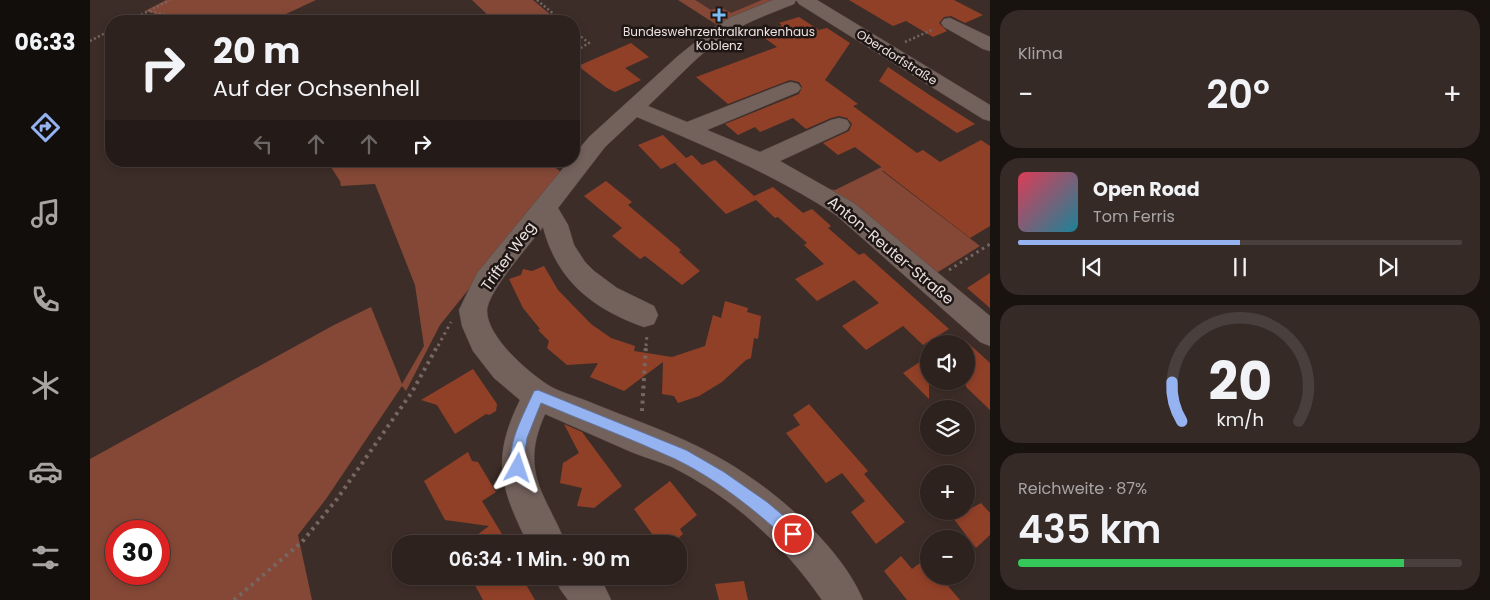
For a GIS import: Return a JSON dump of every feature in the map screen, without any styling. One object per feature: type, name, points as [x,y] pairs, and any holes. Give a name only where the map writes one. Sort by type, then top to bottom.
[{"type":"street","name":"Trifter Weg","points":[[580,163],[597,142],[685,60],[720,31],[737,21],[788,0]]},
{"type":"street","name":"Oberdorfstraße","points":[[805,0],[990,114]]},
{"type":"street","points":[[950,22],[990,45]]},
{"type":"street","points":[[686,130],[791,88]]},
{"type":"street","name":"Anton-Reuter-Straße","points":[[635,108],[761,161],[798,179],[845,210],[990,333]]},
{"type":"street","points":[[761,161],[838,126]]},
{"type":"street","name":"Trifter Weg","points":[[473,310],[486,281],[577,167]]},
{"type":"street","points":[[543,208],[553,216],[561,246],[578,271],[597,290],[617,304],[644,315]]},
{"type":"street","points":[[473,310],[476,326],[483,342],[495,358],[519,382],[538,396],[681,455],[719,477],[762,507],[793,534],[824,570],[844,600]]},
{"type":"street","points":[[538,396],[520,438],[518,468],[536,525],[542,535]]},
{"type":"street","points":[[580,585],[592,600]]},
{"type":"path","points":[[141,15],[170,0]]},
{"type":"path","points":[[537,0],[555,15]]},
{"type":"path","points":[[149,11],[166,15]]},
{"type":"path","points":[[886,50],[950,22]]},
{"type":"path","points":[[90,41],[105,33]]},
{"type":"path","points":[[580,36],[589,43],[580,48]]},
{"type":"path","points":[[930,283],[990,244]]},
{"type":"path","points":[[234,600],[302,542],[337,499],[412,392],[450,322],[473,310]]},
{"type":"path","points":[[639,438],[648,341],[644,315]]},
{"type":"shaded area","points":[[166,0],[316,0],[284,15],[160,15],[145,11]]},
{"type":"shaded area","points":[[472,0],[533,0],[551,15],[488,15]]},
{"type":"shaded area","name":"Bundeswehrzentralkrankenhaus Koblenz","points":[[678,0],[774,0],[730,18]]},
{"type":"shaded area","points":[[678,0],[695,0],[711,10],[720,7],[731,13],[762,0],[774,0],[717,25]]},
{"type":"shaded area","points":[[890,163],[893,165],[882,171],[980,246],[938,272],[931,270],[828,189],[835,190]]},
{"type":"shaded area","points":[[331,167],[554,167],[562,173],[440,325],[406,391],[402,386],[326,499],[298,535],[312,600],[90,600],[90,459],[334,325],[371,307],[402,384],[424,346],[415,285],[375,184],[341,186]]},
{"type":"building","points":[[849,0],[954,0],[983,15],[965,23],[951,16],[944,17],[939,23],[947,31],[933,37],[906,21],[893,26]]},
{"type":"building","points":[[799,17],[819,30],[827,28],[850,43],[825,80],[858,104],[853,106],[917,153],[923,150],[940,162],[981,140],[990,146],[990,226],[970,238],[855,147],[838,155],[823,143],[849,131],[852,124],[847,118],[839,116],[831,118],[806,129],[793,118],[760,132],[755,127],[738,135],[725,124],[799,94],[802,87],[799,82],[790,80],[728,104],[696,77],[777,47],[759,34],[782,25],[779,23]]},
{"type":"building","points":[[631,43],[649,57],[625,68],[641,80],[615,92],[580,68],[580,65]]},
{"type":"building","points":[[888,67],[975,124],[957,133],[879,81]]},
{"type":"building","points":[[663,135],[686,158],[692,155],[702,165],[715,160],[754,196],[773,187],[803,213],[812,209],[831,226],[828,228],[859,255],[864,253],[949,329],[939,335],[920,335],[920,342],[903,326],[866,350],[842,326],[879,303],[854,280],[817,301],[795,279],[824,264],[804,245],[807,243],[778,217],[775,218],[756,200],[726,214],[675,163],[681,160],[661,169],[638,145]]},
{"type":"building","points":[[606,181],[632,202],[628,205],[681,250],[679,252],[700,271],[682,285],[645,256],[640,259],[612,236],[622,228],[584,196]]},
{"type":"building","points":[[544,266],[558,290],[591,324],[611,338],[635,346],[634,351],[672,357],[705,346],[713,315],[721,318],[725,301],[748,308],[747,312],[761,316],[758,339],[754,338],[751,358],[746,360],[722,382],[699,396],[678,403],[674,396],[662,394],[663,362],[624,391],[590,377],[598,363],[567,365],[547,348],[549,341],[538,330],[540,329],[523,308],[509,279],[521,275],[523,269],[532,271]]},
{"type":"building","points":[[990,273],[990,308],[967,288]]},
{"type":"building","points":[[975,349],[990,363],[990,410],[969,390],[975,390]]},
{"type":"building","points":[[920,362],[920,390],[903,373]]},
{"type":"building","points":[[473,369],[497,404],[496,411],[489,415],[486,414],[455,434],[437,405],[421,400]]},
{"type":"building","points":[[920,390],[929,390],[929,399]]},
{"type":"building","points":[[809,404],[868,471],[864,474],[905,522],[876,544],[851,512],[865,501],[842,473],[826,483],[786,433],[800,425],[793,415]]},
{"type":"building","points":[[564,424],[582,432],[622,486],[594,508],[577,506],[582,488],[560,483],[563,463],[579,453]]},
{"type":"building","points":[[468,452],[472,461],[478,462],[496,492],[482,501],[503,535],[477,535],[489,526],[445,520],[424,481]]},
{"type":"building","points":[[670,481],[697,515],[680,529],[682,535],[651,535],[634,509]]},
{"type":"building","points":[[981,503],[990,513],[990,535],[976,548],[975,530],[962,530],[955,520],[975,520],[975,506]]},
{"type":"building","points":[[901,556],[912,569],[920,563],[920,585],[948,585],[960,600],[907,600],[884,571]]},
{"type":"building","points":[[744,581],[748,600],[719,600],[715,584]]},
{"type":"building","points":[[475,585],[526,585],[535,600],[483,600]]},
{"type":"place","name":"Bundeswehrzentralkrankenhaus Koblenz","points":[[719,15]]},
{"type":"route","points":[[518,468],[520,438],[538,396],[681,455],[719,477],[762,507],[793,534]]}]
